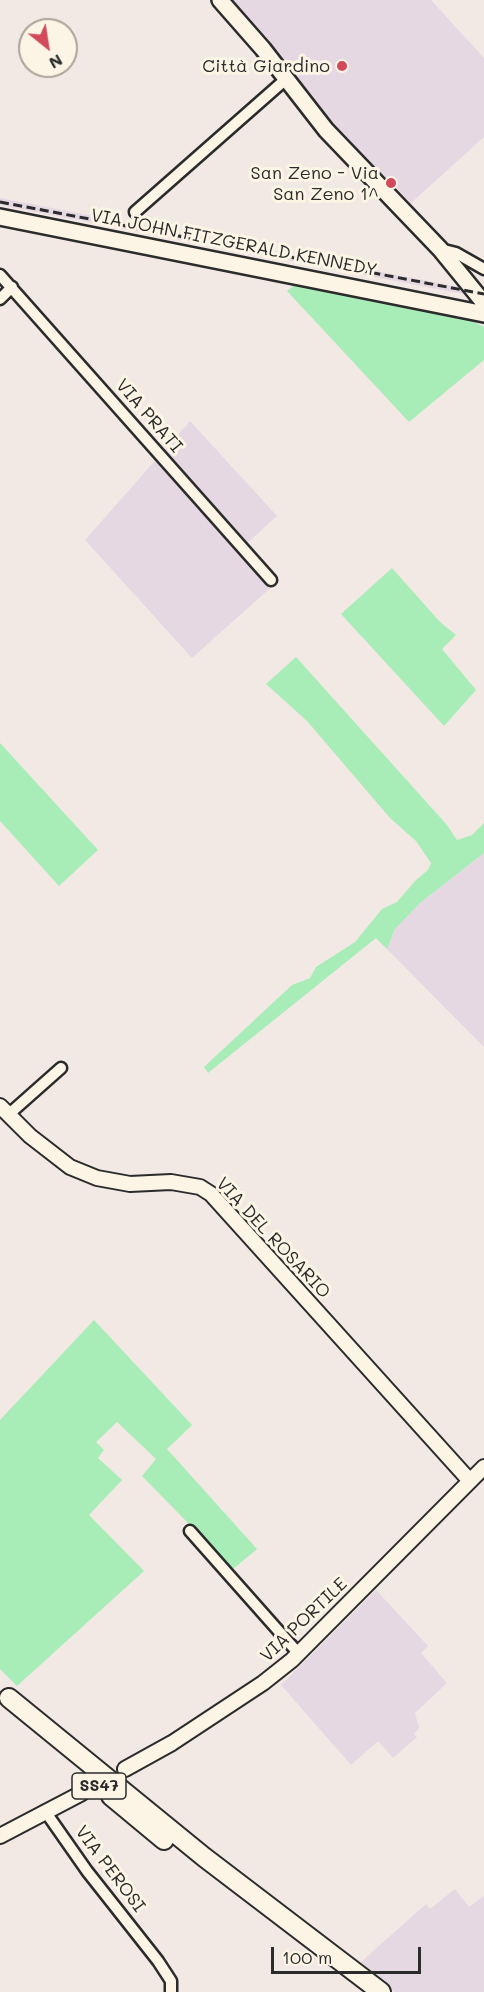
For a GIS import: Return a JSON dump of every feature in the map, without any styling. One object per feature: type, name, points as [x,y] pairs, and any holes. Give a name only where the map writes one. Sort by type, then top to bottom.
[{"type":"highway","name":"SS47","points":[[5,1693],[48,1741],[144,1824],[243,1904],[359,1992]]},
{"type":"highway","name":"SS47","points":[[5,1693],[204,1857],[381,1992]]},
{"type":"main road","points":[[220,0],[326,130],[440,249],[482,307]]},
{"type":"main road","name":"VIA JOHN FITZGERALD KENNEDY","points":[[0,217],[220,260],[460,311],[482,307]]},
{"type":"street","points":[[135,212],[286,79]]},
{"type":"street","points":[[440,249],[456,253],[484,269]]},
{"type":"street","name":"VIA PRATI","points":[[0,275],[271,580]]},
{"type":"street","points":[[0,299],[12,287]]},
{"type":"street","points":[[4,1111],[61,1068]]},
{"type":"street","name":"VIA DEL ROSARIO","points":[[4,1111],[70,1167],[97,1178],[130,1184],[171,1182],[200,1187],[211,1194],[470,1481]]},
{"type":"street","name":"VIA PORTILE","points":[[126,1769],[172,1743],[263,1683],[299,1654],[484,1467]]},
{"type":"street","points":[[190,1531],[299,1654]]},
{"type":"street","points":[[0,1836],[82,1793]]},
{"type":"street","name":"VIA PEROSI","points":[[45,1811],[87,1871],[158,1961],[171,1982],[171,1992]]},
{"type":"shaded area","points":[[232,0],[431,0],[484,58],[484,137],[411,203],[319,109],[286,62]]},
{"type":"shaded area","points":[[0,198],[469,289],[462,280],[471,272],[484,288],[484,298],[0,205]]},
{"type":"shaded area","points":[[190,421],[277,516],[245,545],[277,582],[192,658],[85,540]]},
{"type":"shaded area","points":[[484,853],[484,1047],[387,949],[395,929],[420,903]]},
{"type":"shaded area","points":[[376,1590],[428,1646],[421,1653],[447,1683],[415,1713],[419,1728],[414,1734],[417,1737],[393,1758],[378,1741],[351,1765],[281,1685]]},
{"type":"shaded area","points":[[455,1889],[469,1907],[484,1896],[484,1992],[394,1992],[361,1962],[426,1904],[430,1909]]},
{"type":"green space","points":[[297,283],[468,319],[484,327],[484,360],[409,422],[287,291]]},
{"type":"green space","points":[[392,568],[440,622],[456,635],[442,649],[476,690],[444,726],[341,614]]},
{"type":"green space","points":[[296,657],[447,825],[457,840],[472,835],[484,823],[484,853],[420,903],[395,929],[387,949],[376,938],[208,1073],[204,1067],[292,985],[310,978],[316,967],[355,942],[382,909],[397,902],[428,870],[431,863],[416,841],[390,818],[307,721],[266,684]]},
{"type":"green space","points":[[0,743],[98,850],[59,886],[0,821]]},
{"type":"green space","points":[[94,1320],[192,1425],[167,1449],[257,1549],[233,1569],[142,1476],[156,1459],[117,1422],[96,1442],[104,1450],[98,1458],[122,1480],[89,1515],[144,1571],[17,1686],[0,1669],[0,1420]]},
{"type":"tunnel","points":[[82,1793],[125,1769]]},
{"type":"railway","points":[[0,202],[484,294]]},
{"type":"place","name":"Città Giardino","points":[[342,66]]},
{"type":"place","name":"San Zeno - Via San Zeno 1^","points":[[391,183]]}]
